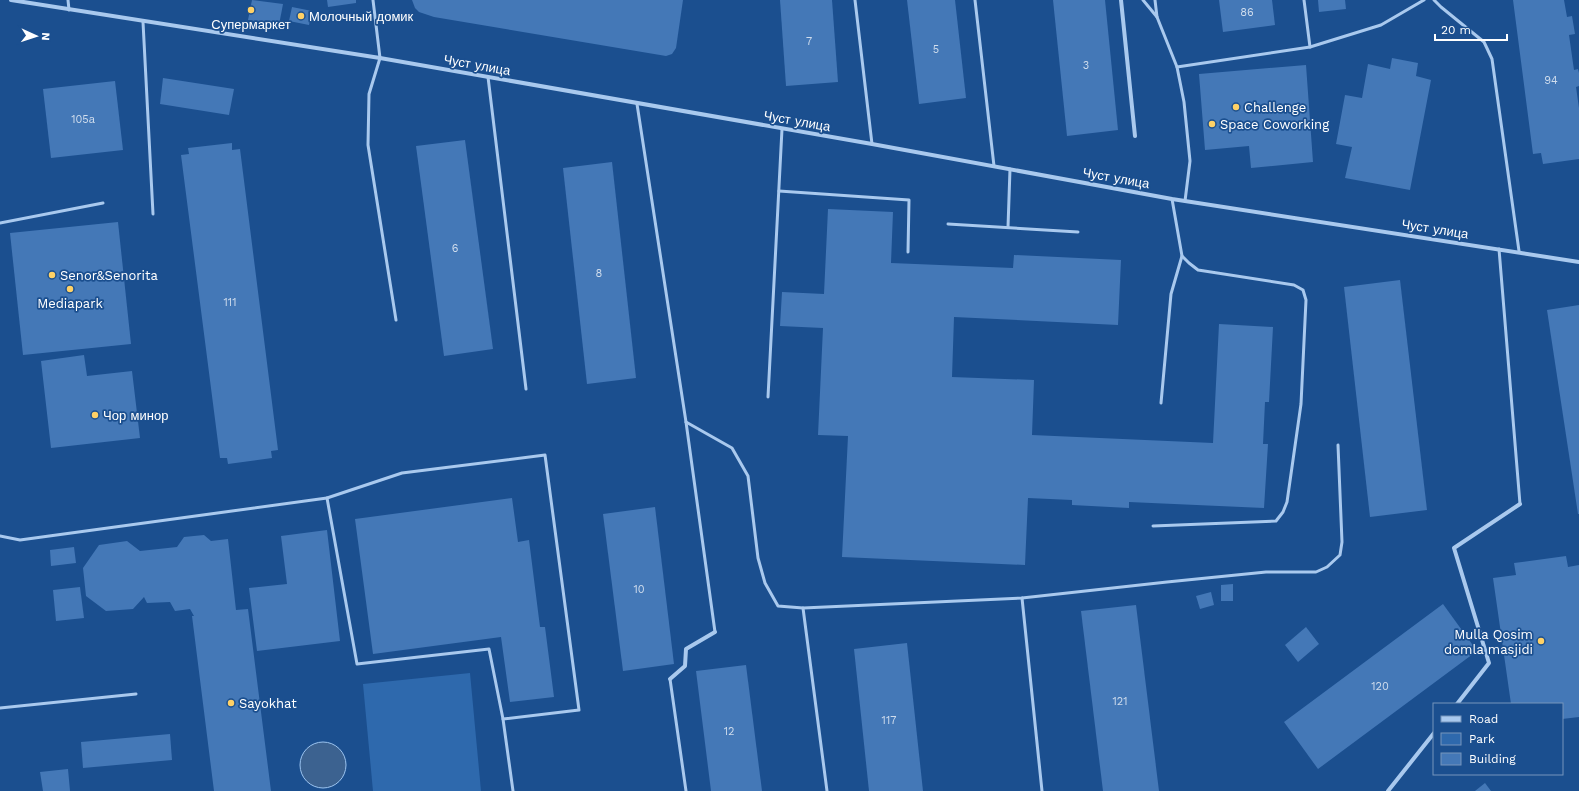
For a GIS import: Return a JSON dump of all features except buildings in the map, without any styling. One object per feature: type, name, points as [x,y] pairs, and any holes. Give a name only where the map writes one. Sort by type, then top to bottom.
[{"type":"street","name":"Чуст улица","points":[[11,0],[143,22],[380,58],[872,144],[1172,199],[1579,262]]},
{"type":"street","points":[[1121,0],[1135,136]]},
{"type":"street","points":[[1458,703],[1489,663],[1454,548],[1520,504]]},
{"type":"street","points":[[670,679],[685,666],[686,649],[715,632]]},
{"type":"street","points":[[1388,791],[1433,734]]},
{"type":"lane","points":[[68,0],[69,10]]},
{"type":"lane","points":[[373,0],[380,58],[369,94],[368,145],[396,320]]},
{"type":"lane","points":[[855,0],[872,144]]},
{"type":"lane","points":[[975,0],[994,166]]},
{"type":"lane","points":[[1143,0],[1157,17]]},
{"type":"lane","points":[[1155,0],[1157,17],[1177,67],[1184,102],[1190,161],[1185,201]]},
{"type":"lane","points":[[1304,0],[1310,47]]},
{"type":"lane","points":[[1177,67],[1310,47],[1381,25],[1424,0]]},
{"type":"lane","points":[[1434,0],[1484,42],[1492,59],[1519,252]]},
{"type":"lane","points":[[143,22],[153,214]]},
{"type":"lane","points":[[488,77],[526,389]]},
{"type":"lane","points":[[637,104],[686,422],[715,632]]},
{"type":"lane","points":[[768,397],[782,129]]},
{"type":"lane","points":[[1008,226],[1010,169]]},
{"type":"lane","points":[[779,191],[910,200],[908,252]]},
{"type":"lane","points":[[1161,403],[1171,294],[1182,256],[1172,199]]},
{"type":"lane","points":[[0,224],[103,203]]},
{"type":"lane","points":[[948,224],[1008,226],[1078,232]]},
{"type":"lane","points":[[1499,249],[1520,504]]},
{"type":"lane","points":[[1154,526],[1276,521],[1288,502],[1301,404],[1306,300],[1303,290],[1294,285],[1198,270],[1182,256]]},
{"type":"lane","points":[[686,422],[732,448],[748,476],[758,558],[765,583],[778,606],[803,608],[1022,598],[1266,572],[1316,572],[1327,567],[1340,555],[1342,542],[1338,444]]},
{"type":"lane","points":[[0,536],[20,540],[327,498],[402,473],[545,455],[579,710],[503,718]]},
{"type":"lane","points":[[327,498],[357,664],[489,649],[503,718],[513,791]]},
{"type":"lane","points":[[1022,598],[1042,791]]},
{"type":"lane","points":[[803,608],[827,791]]},
{"type":"lane","points":[[670,679],[686,791]]},
{"type":"lane","points":[[0,708],[136,694]]},
{"type":"green space","points":[[470,673],[481,791],[373,791],[363,684]]},
{"type":"shaded area","points":[[323,742],[336,746],[342,752],[346,765],[342,778],[336,784],[323,788],[310,784],[304,778],[300,765],[304,752],[310,746]]},
{"type":"place","name":"Супермаркет","points":[[251,10]]},
{"type":"place","name":"Молочный домик","points":[[301,16]]},
{"type":"place","name":"Challenge","points":[[1236,107]]},
{"type":"place","name":"Space Coworking","points":[[1212,124]]},
{"type":"place","name":"Senor&Senorita","points":[[52,275]]},
{"type":"place","name":"Mediapark","points":[[70,289]]},
{"type":"place","name":"Чор минор","points":[[95,415]]},
{"type":"place","name":"Mulla Qosim domla masjidi","points":[[1541,641]]},
{"type":"place","name":"Sayokhat","points":[[231,703]]}]
